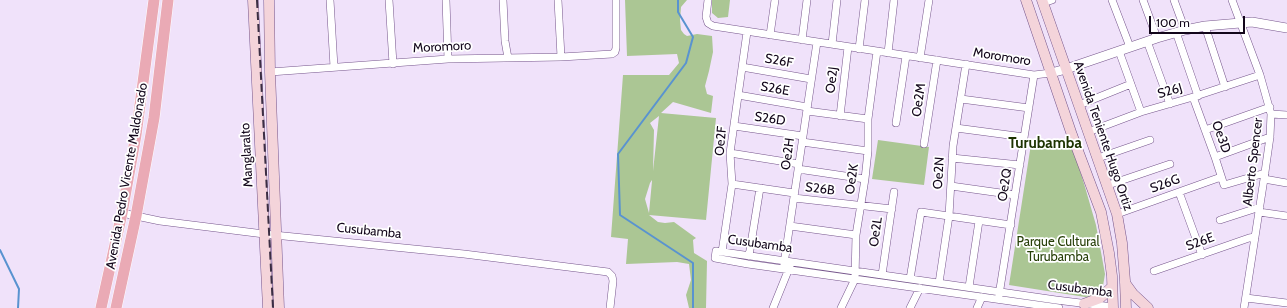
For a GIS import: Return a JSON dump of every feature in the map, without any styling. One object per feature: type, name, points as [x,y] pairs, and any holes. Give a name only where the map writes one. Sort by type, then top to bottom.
[{"type":"main road","name":"Avenida Pedro Vicente Maldonado","points":[[102,308],[122,213],[136,134],[154,0]]},
{"type":"main road","name":"Avenida Pedro Vicente Maldonado","points":[[116,308],[136,216],[154,118],[168,0]]},
{"type":"main road","name":"Manglaralto","points":[[253,0],[268,308]]},
{"type":"main road","name":"Manglaralto","points":[[269,0],[270,72],[279,308]]},
{"type":"main road","name":"Avenida Teniente Hugo Ortiz","points":[[1026,0],[1072,135],[1101,212],[1109,253],[1113,307]]},
{"type":"main road","name":"Avenida Teniente Hugo Ortiz","points":[[1045,1],[1066,69],[1117,214],[1122,243],[1126,308]]},
{"type":"main road","points":[[1125,283],[1133,294],[1148,308]]},
{"type":"main road","points":[[1084,304],[1100,298],[1112,287]]},
{"type":"street","points":[[330,0],[334,67]]},
{"type":"street","points":[[389,0],[393,64]]},
{"type":"street","points":[[446,0],[448,59]]},
{"type":"street","points":[[503,0],[505,41],[508,58]]},
{"type":"street","points":[[558,0],[561,57]]},
{"type":"street","name":"Moromoro","points":[[270,72],[448,59],[561,57],[612,54],[615,52],[616,48],[616,0]]},
{"type":"street","name":"Moromoro","points":[[708,0],[706,17],[708,23],[713,26],[1034,75],[1066,69],[1147,41],[1180,31],[1205,26],[1252,22],[1287,28]]},
{"type":"street","points":[[770,35],[775,0]]},
{"type":"street","points":[[802,40],[807,0]]},
{"type":"street","points":[[832,44],[837,0]]},
{"type":"street","points":[[859,49],[865,0]]},
{"type":"street","points":[[888,53],[894,0]]},
{"type":"street","points":[[920,58],[929,0]]},
{"type":"street","points":[[1112,0],[1130,47]]},
{"type":"street","points":[[1143,0],[1157,38]]},
{"type":"street","name":"Oe3D","points":[[1174,0],[1196,97],[1224,186],[1265,176]]},
{"type":"street","name":"Alberto Spencer","points":[[1232,0],[1271,110],[1270,137],[1265,176],[1244,308]]},
{"type":"street","points":[[1205,26],[1225,87]]},
{"type":"street","name":"Oe2F","points":[[722,252],[732,184],[730,153],[747,32]]},
{"type":"street","points":[[1147,41],[1170,104]]},
{"type":"street","name":"Oe2H","points":[[773,308],[787,265],[794,195],[817,42]]},
{"type":"street","name":"Oe2J","points":[[840,116],[848,47]]},
{"type":"street","name":"Oe2K","points":[[855,279],[856,235],[865,179],[868,151],[868,119],[877,51]]},
{"type":"street","points":[[1119,51],[1141,112]]},
{"type":"street","points":[[896,123],[906,56]]},
{"type":"street","name":"Oe2M","points":[[924,144],[937,60]]},
{"type":"street","name":"Oe2N","points":[[939,283],[949,216],[952,158],[966,64]]},
{"type":"street","name":"S26F","points":[[742,67],[811,79]]},
{"type":"street","name":"Oe2Q","points":[[999,295],[1034,75]]},
{"type":"street","name":"S26J","points":[[1088,132],[1141,112],[1196,97],[1260,76]]},
{"type":"street","points":[[1079,105],[1131,84]]},
{"type":"street","name":"S26E","points":[[738,95],[840,116],[868,119]]},
{"type":"street","points":[[961,99],[1029,108]]},
{"type":"street","points":[[1206,130],[1271,110],[1287,115]]},
{"type":"street","name":"S26D","points":[[734,126],[868,151]]},
{"type":"street","points":[[956,128],[1024,137]]},
{"type":"street","points":[[1215,157],[1270,137]]},
{"type":"street","points":[[1098,158],[1150,140]]},
{"type":"street","points":[[730,153],[865,179]]},
{"type":"street","points":[[952,158],[1020,165]]},
{"type":"street","points":[[1108,185],[1170,164]]},
{"type":"street","points":[[1265,176],[1287,183]]},
{"type":"street","name":"S26G","points":[[1117,214],[1221,177]]},
{"type":"street","name":"S26B","points":[[732,184],[860,206],[892,209]]},
{"type":"street","points":[[951,186],[1015,195]]},
{"type":"street","points":[[749,256],[760,188]]},
{"type":"street","name":"Oe2L","points":[[882,275],[894,192]]},
{"type":"street","points":[[1180,192],[1202,254]]},
{"type":"street","points":[[1220,220],[1260,209],[1287,216]]},
{"type":"street","points":[[910,279],[921,212],[1010,225]]},
{"type":"street","name":"Cusubamba","points":[[122,213],[160,221],[264,234],[464,254],[608,272],[612,276],[613,281],[610,308]]},
{"type":"street","points":[[969,287],[978,221]]},
{"type":"street","points":[[790,226],[856,235]]},
{"type":"street","name":"S26E","points":[[1154,271],[1255,237]]},
{"type":"street","name":"Cusubamba","points":[[1056,308],[999,295],[969,287],[854,271],[787,265],[715,258],[716,251],[749,256],[787,265],[855,279],[982,297],[999,295],[1126,308]]},
{"type":"street","points":[[841,308],[855,279]]},
{"type":"street","points":[[910,308],[920,288]]},
{"type":"street","points":[[977,308],[982,297]]},
{"type":"street","points":[[1246,298],[1287,303]]},
{"type":"green space","points":[[625,0],[687,0],[681,7],[681,30],[687,36],[697,34],[712,36],[713,52],[705,86],[707,94],[713,96],[711,113],[673,102],[661,113],[716,118],[706,220],[649,215],[658,222],[674,222],[696,238],[693,240],[694,253],[707,261],[706,308],[689,308],[686,295],[691,280],[689,264],[677,262],[626,264],[628,239],[611,237],[623,75],[669,75],[679,63],[677,54],[627,56]],"holes":[[[659,116],[653,171],[654,130],[650,123]],[[652,181],[649,213],[645,199]]]},
{"type":"green space","points":[[712,0],[730,0],[728,17],[718,18],[712,13]]},
{"type":"green space","points":[[878,140],[929,147],[924,185],[872,179]]},
{"type":"green space","name":"Parque Cultural Turubamba","points":[[1031,144],[1073,148],[1096,225],[1105,274],[1103,286],[1094,296],[1085,297],[1009,285]]},
{"type":"waterway","points":[[678,0],[678,12],[693,37],[686,63],[618,154],[620,215],[693,263],[693,308]]},
{"type":"waterway","points":[[0,250],[19,289],[18,308]]},
{"type":"railway","points":[[257,0],[273,308]]},
{"type":"district","name":"Turubamba","points":[[1045,144]]}]
